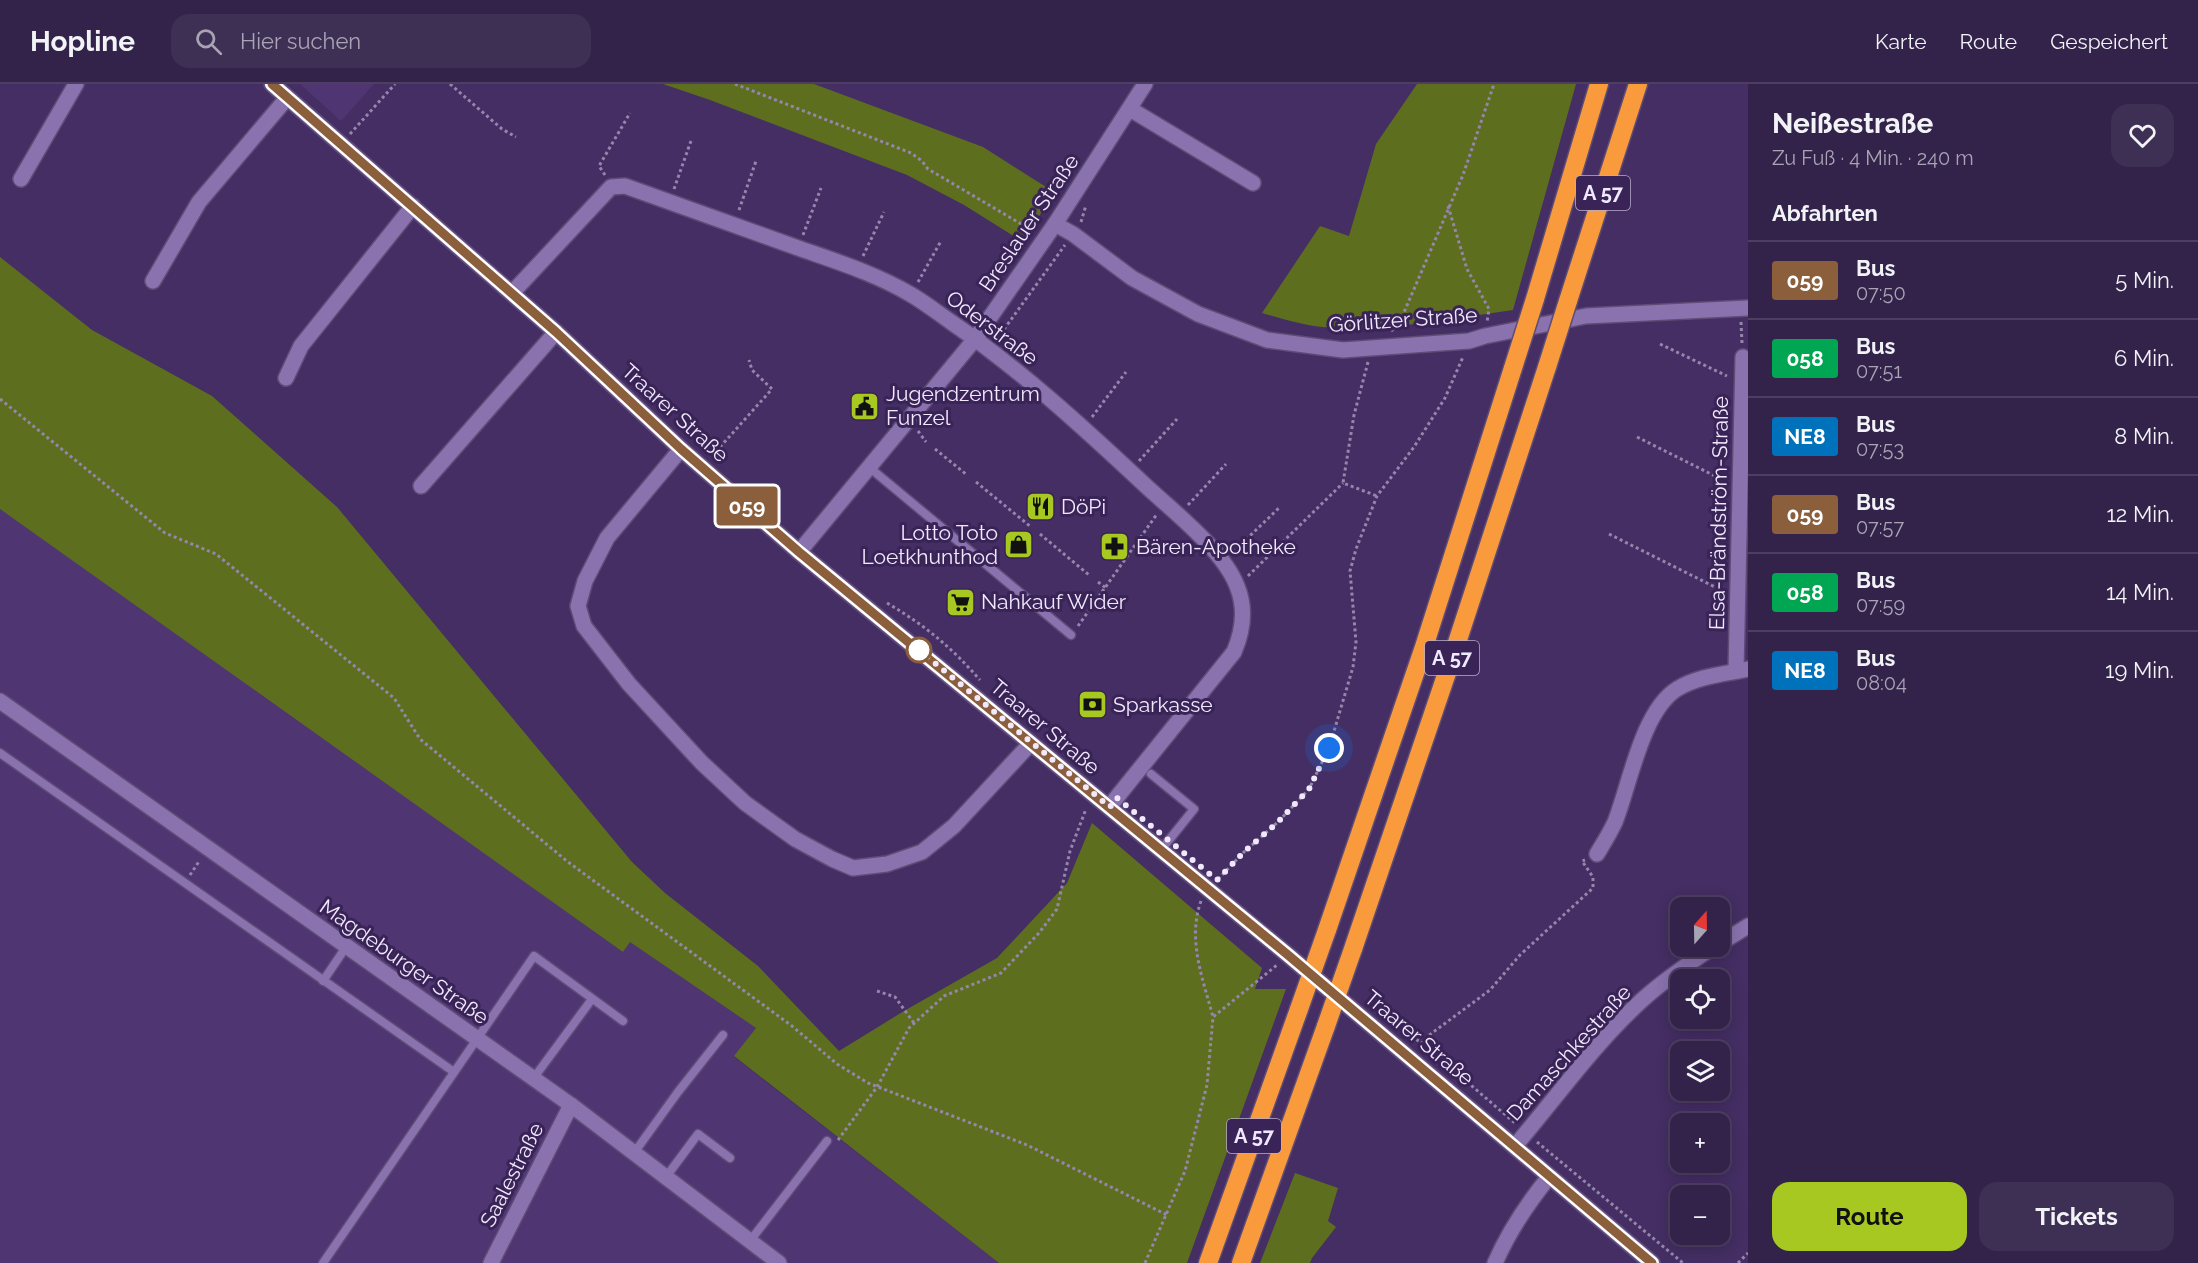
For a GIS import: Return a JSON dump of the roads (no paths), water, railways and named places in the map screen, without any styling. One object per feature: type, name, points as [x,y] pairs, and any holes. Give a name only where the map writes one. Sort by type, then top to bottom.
[{"type":"highway","name":"A 57","points":[[1208,1263],[1328,930],[1424,646],[1535,299],[1599,84]]},
{"type":"highway","name":"A 57","points":[[1241,1263],[1353,949],[1547,367],[1638,84]]},
{"type":"street","points":[[21,179],[76,84]]},
{"type":"street","name":"Traarer Straße","points":[[272,84],[345,140],[413,206],[556,332],[681,449],[799,552],[1288,955],[1652,1263]]},
{"type":"street","name":"Breslauer Straße","points":[[799,552],[975,339],[1055,224],[1145,84]]},
{"type":"street","points":[[153,281],[199,202],[288,98]]},
{"type":"street","points":[[1130,109],[1254,183]]},
{"type":"street","name":"Oderstraße","points":[[512,293],[611,187],[625,186],[734,223],[857,269],[911,294],[975,339],[1037,387],[1178,515],[1224,562],[1237,586],[1244,612],[1240,638],[1234,652],[1110,807]]},
{"type":"street","points":[[286,378],[301,345],[413,206]]},
{"type":"street","name":"Görlitzer Straße","points":[[1055,224],[1132,278],[1198,314],[1267,340],[1343,350],[1469,341],[1586,316],[1744,308]]},
{"type":"street","points":[[421,486],[556,332]]},
{"type":"street","name":"Elsa-Brändström-Straße","points":[[1742,670],[1738,598],[1743,357]]},
{"type":"street","points":[[681,449],[607,538],[585,581],[578,606],[584,626],[629,684],[702,763],[746,803],[795,839],[853,868],[887,864],[922,852],[954,826],[1031,743]]},
{"type":"street","points":[[1597,854],[1614,822],[1648,725],[1660,704],[1675,690],[1697,680],[1742,670]]},
{"type":"street","name":"Magdeburger Straße","points":[[0,701],[571,1106],[779,1263]]},
{"type":"street","points":[[1730,937],[1748,926]]},
{"type":"street","name":"Damaschkestraße","points":[[1515,1146],[1602,1042],[1641,1001],[1698,957]]},
{"type":"street","name":"Saalestraße","points":[[491,1263],[571,1106]]},
{"type":"street","points":[[1495,1263],[1513,1225],[1549,1177]]},
{"type":"lane","points":[[870,468],[1071,635]]},
{"type":"lane","points":[[0,753],[454,1072]]},
{"type":"lane","points":[[1152,774],[1194,809],[1161,850]]},
{"type":"lane","points":[[323,981],[346,947]]},
{"type":"lane","points":[[323,1263],[534,956],[623,1021]]},
{"type":"lane","points":[[533,1079],[592,999]]},
{"type":"lane","points":[[634,1153],[723,1035]]},
{"type":"lane","points":[[666,1177],[698,1134],[730,1158]]},
{"type":"lane","points":[[750,1241],[832,1142]]},
{"type":"place","name":"Jugendzentrum Funzel","points":[[865,406]]},
{"type":"place","name":"DöPi","points":[[1040,507]]},
{"type":"place","name":"Lotto Toto Loetkhunthod","points":[[1019,545]]},
{"type":"place","name":"Bären-Apotheke","points":[[1115,547]]},
{"type":"place","name":"Nahkauf Wider","points":[[960,602]]},
{"type":"place","name":"Sparkasse","points":[[1092,705]]}]
